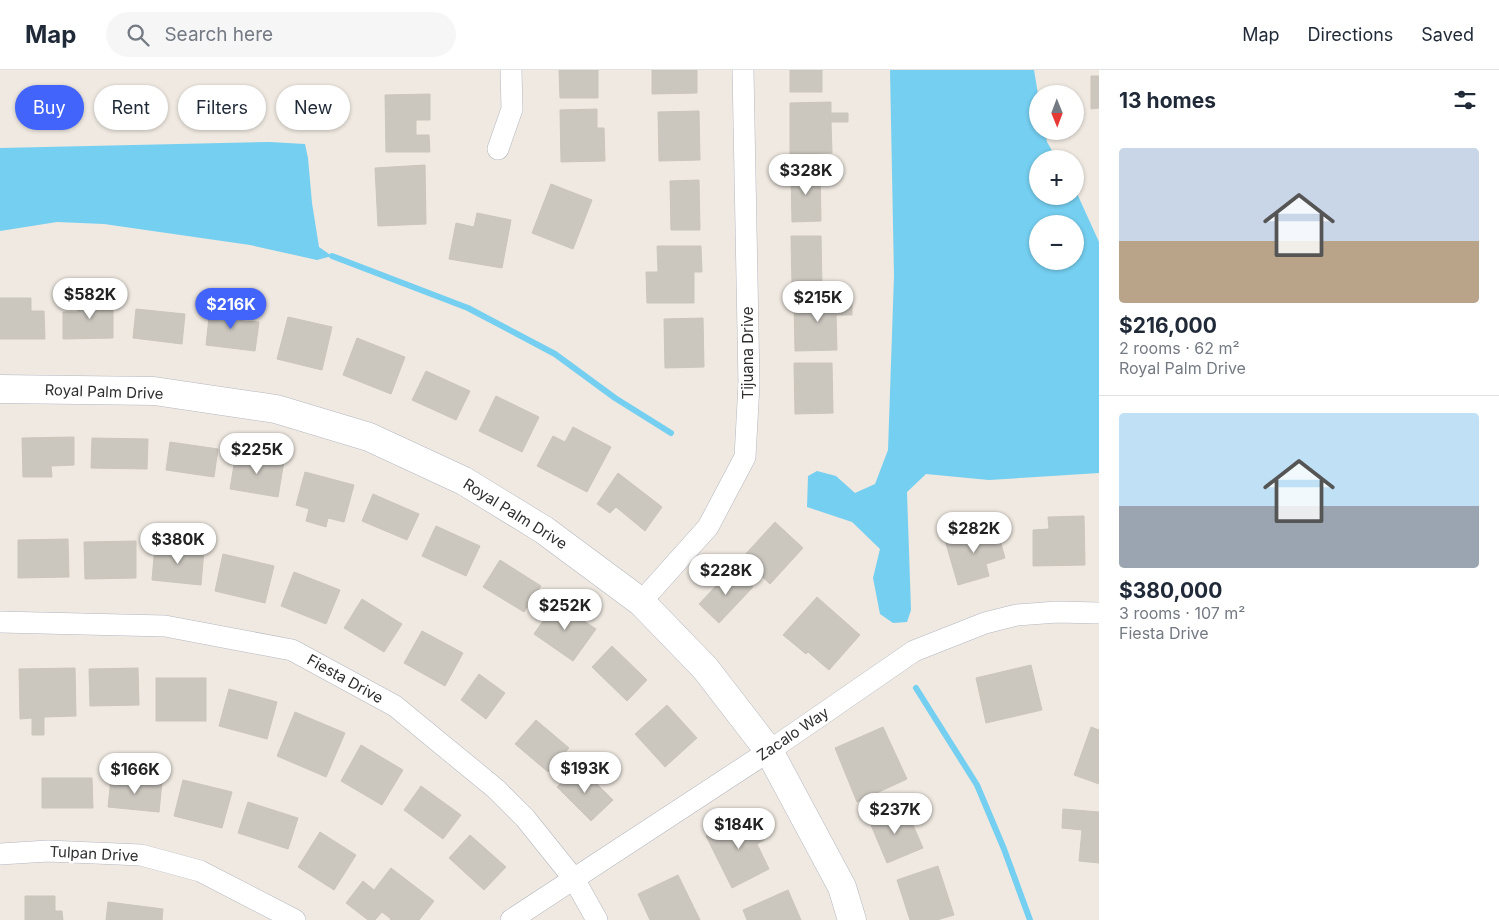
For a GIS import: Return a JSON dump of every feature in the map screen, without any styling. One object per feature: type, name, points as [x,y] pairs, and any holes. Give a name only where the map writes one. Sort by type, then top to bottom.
[{"type":"street","points":[[498,149],[512,109],[512,70]]},
{"type":"street","name":"Tijuana Drive","points":[[641,602],[708,527],[745,458],[750,384],[743,70]]},
{"type":"street","name":"Royal Palm Drive","points":[[0,389],[154,391],[276,410],[369,437],[464,481],[544,530],[641,602],[705,668],[769,751],[842,888],[852,920]]},
{"type":"street","name":"Zacalo Way","points":[[511,920],[769,751],[914,652],[985,623],[1017,615],[1057,612],[1099,613]]},
{"type":"street","name":"Fiesta Drive","points":[[0,622],[164,626],[292,650],[395,706],[496,789],[525,818],[574,879],[597,920]]},
{"type":"street","name":"Tulpan Drive","points":[[0,854],[48,850],[141,855],[200,871],[295,920]]},
{"type":"water","points":[[890,70],[1034,70],[1036,85],[1029,85],[1029,140],[1047,140],[1052,150],[1029,150],[1029,205],[1082,205],[1099,242],[1099,473],[989,480],[926,474],[907,492],[911,610],[907,622],[893,623],[880,614],[873,578],[880,549],[852,522],[807,507],[808,476],[817,471],[836,476],[855,493],[875,484],[888,450],[894,276]]},
{"type":"water","points":[[270,142],[305,144],[319,247],[332,256],[317,260],[250,245],[104,224],[57,222],[0,231],[0,148]]},
{"type":"building","points":[[559,70],[598,70],[598,98],[560,98]]},
{"type":"building","points":[[652,70],[697,70],[697,93],[652,94]]},
{"type":"building","points":[[790,70],[822,70],[822,92],[790,92]]},
{"type":"building","points":[[1091,76],[1099,76],[1099,108],[1091,109]]},
{"type":"building","points":[[430,94],[430,120],[416,120],[416,135],[429,135],[430,152],[386,152],[385,95]]},
{"type":"building","points":[[831,102],[831,113],[848,113],[848,122],[831,122],[832,153],[790,154],[790,103]]},
{"type":"building","points":[[597,109],[597,128],[604,128],[605,161],[561,162],[560,110]]},
{"type":"building","points":[[699,111],[700,160],[659,161],[658,112]]},
{"type":"building","points":[[425,165],[426,224],[378,226],[375,168]]},
{"type":"building","points":[[791,171],[820,171],[821,221],[792,222]]},
{"type":"building","points":[[699,180],[700,230],[671,230],[670,181]]},
{"type":"building","points":[[551,184],[592,200],[573,249],[532,233]]},
{"type":"building","points":[[477,213],[511,220],[502,268],[449,259],[456,223],[474,227]]},
{"type":"building","points":[[791,236],[821,236],[822,286],[792,286]]},
{"type":"building","points":[[657,246],[701,246],[702,272],[694,272],[694,303],[647,303],[646,272],[658,272]]},
{"type":"building","points":[[0,298],[31,298],[31,311],[44,311],[45,339],[0,339]]},
{"type":"building","points":[[113,298],[113,338],[63,339],[63,312],[78,312],[77,299]]},
{"type":"building","points":[[794,300],[852,300],[852,315],[836,315],[837,350],[795,351]]},
{"type":"building","points":[[210,308],[244,312],[243,321],[259,322],[255,351],[206,345]]},
{"type":"building","points":[[136,309],[185,314],[182,344],[133,338]]},
{"type":"building","points":[[288,317],[332,327],[322,370],[277,359]]},
{"type":"building","points":[[703,318],[704,367],[665,368],[664,319]]},
{"type":"building","points":[[357,338],[405,357],[391,394],[343,375]]},
{"type":"building","points":[[794,363],[832,363],[833,413],[795,414]]},
{"type":"building","points":[[426,371],[470,391],[456,420],[412,400]]},
{"type":"building","points":[[496,396],[539,417],[522,452],[479,431]]},
{"type":"building","points":[[573,427],[611,447],[587,492],[537,466],[553,436],[565,442]]},
{"type":"building","points":[[74,437],[74,465],[51,466],[52,477],[23,477],[22,438]]},
{"type":"building","points":[[92,438],[148,439],[147,469],[91,468]]},
{"type":"building","points":[[170,442],[218,449],[214,477],[166,470]]},
{"type":"building","points":[[236,453],[284,461],[278,497],[230,489]]},
{"type":"building","points":[[305,472],[354,485],[344,522],[328,518],[326,527],[306,521],[309,509],[296,505]]},
{"type":"building","points":[[618,473],[662,507],[645,531],[616,507],[610,513],[597,504]]},
{"type":"building","points":[[373,494],[419,514],[407,540],[362,521]]},
{"type":"building","points":[[1084,516],[1085,565],[1033,566],[1033,530],[1049,529],[1048,517]]},
{"type":"building","points":[[775,522],[803,548],[770,584],[742,558]]},
{"type":"building","points":[[436,526],[480,546],[466,576],[422,556]]},
{"type":"building","points":[[996,526],[1005,558],[986,564],[989,576],[958,585],[945,540]]},
{"type":"building","points":[[68,539],[69,577],[18,578],[18,540]]},
{"type":"building","points":[[136,541],[136,578],[85,579],[84,542]]},
{"type":"building","points":[[155,545],[204,550],[201,585],[152,580]]},
{"type":"building","points":[[223,554],[274,566],[265,603],[215,591]]},
{"type":"building","points":[[500,560],[541,586],[524,612],[483,587]]},
{"type":"building","points":[[733,568],[753,587],[719,623],[699,604]]},
{"type":"building","points":[[294,572],[340,590],[326,624],[281,606]]},
{"type":"building","points":[[817,597],[860,635],[829,670],[808,652],[806,654],[783,635]]},
{"type":"building","points":[[362,599],[402,624],[384,652],[344,628]]},
{"type":"building","points":[[556,602],[596,629],[573,661],[534,634]]},
{"type":"building","points":[[422,631],[463,653],[445,686],[404,663]]},
{"type":"building","points":[[612,646],[647,680],[627,701],[592,667]]},
{"type":"building","points":[[1031,665],[1042,710],[986,723],[976,678]]},
{"type":"building","points":[[75,668],[76,716],[44,717],[44,735],[32,735],[32,718],[20,719],[19,669]]},
{"type":"building","points":[[138,668],[139,705],[90,706],[89,669]]},
{"type":"building","points":[[479,674],[505,693],[486,719],[461,700]]},
{"type":"building","points":[[156,678],[206,678],[206,721],[156,721]]},
{"type":"building","points":[[229,689],[277,702],[267,739],[219,726]]},
{"type":"building","points":[[667,705],[697,738],[665,767],[635,734]]},
{"type":"building","points":[[295,712],[345,733],[326,777],[277,756]]},
{"type":"building","points":[[536,720],[569,748],[548,772],[515,744]]},
{"type":"building","points":[[883,727],[907,779],[857,802],[835,748]]},
{"type":"building","points":[[1091,727],[1099,730],[1099,784],[1074,775]]},
{"type":"building","points":[[361,745],[403,770],[382,805],[341,781]]},
{"type":"building","points":[[579,766],[613,800],[591,821],[557,787]]},
{"type":"building","points":[[42,778],[92,778],[93,808],[42,808]]},
{"type":"building","points":[[111,778],[162,782],[159,812],[108,807]]},
{"type":"building","points":[[183,780],[232,792],[222,828],[174,816]]},
{"type":"building","points":[[421,786],[461,815],[443,839],[404,810]]},
{"type":"building","points":[[248,802],[298,818],[288,849],[238,833]]},
{"type":"building","points":[[895,807],[900,820],[909,816],[923,848],[887,863],[868,818]]},
{"type":"building","points":[[1063,809],[1099,812],[1099,863],[1079,861],[1082,830],[1062,828]]},
{"type":"building","points":[[750,814],[764,840],[757,844],[769,869],[732,888],[706,836]]},
{"type":"building","points":[[320,832],[356,855],[334,890],[298,867]]},
{"type":"building","points":[[470,835],[506,867],[484,890],[449,858]]},
{"type":"building","points":[[938,866],[954,915],[937,920],[910,920],[897,880]]},
{"type":"building","points":[[391,868],[434,901],[419,920],[390,920],[382,912],[375,920],[368,920],[346,903],[363,881],[374,890]]},
{"type":"building","points":[[678,875],[700,920],[650,920],[638,894]]},
{"type":"building","points":[[788,890],[801,920],[747,920],[743,910]]},
{"type":"building","points":[[25,896],[55,896],[55,911],[62,911],[63,920],[25,920]]},
{"type":"building","points":[[108,902],[163,909],[162,920],[106,920]]},
{"type":"waterway","points":[[332,256],[468,308],[555,354],[615,398],[671,433]]},
{"type":"waterway","points":[[916,688],[977,785],[1004,849],[1030,920]]}]
